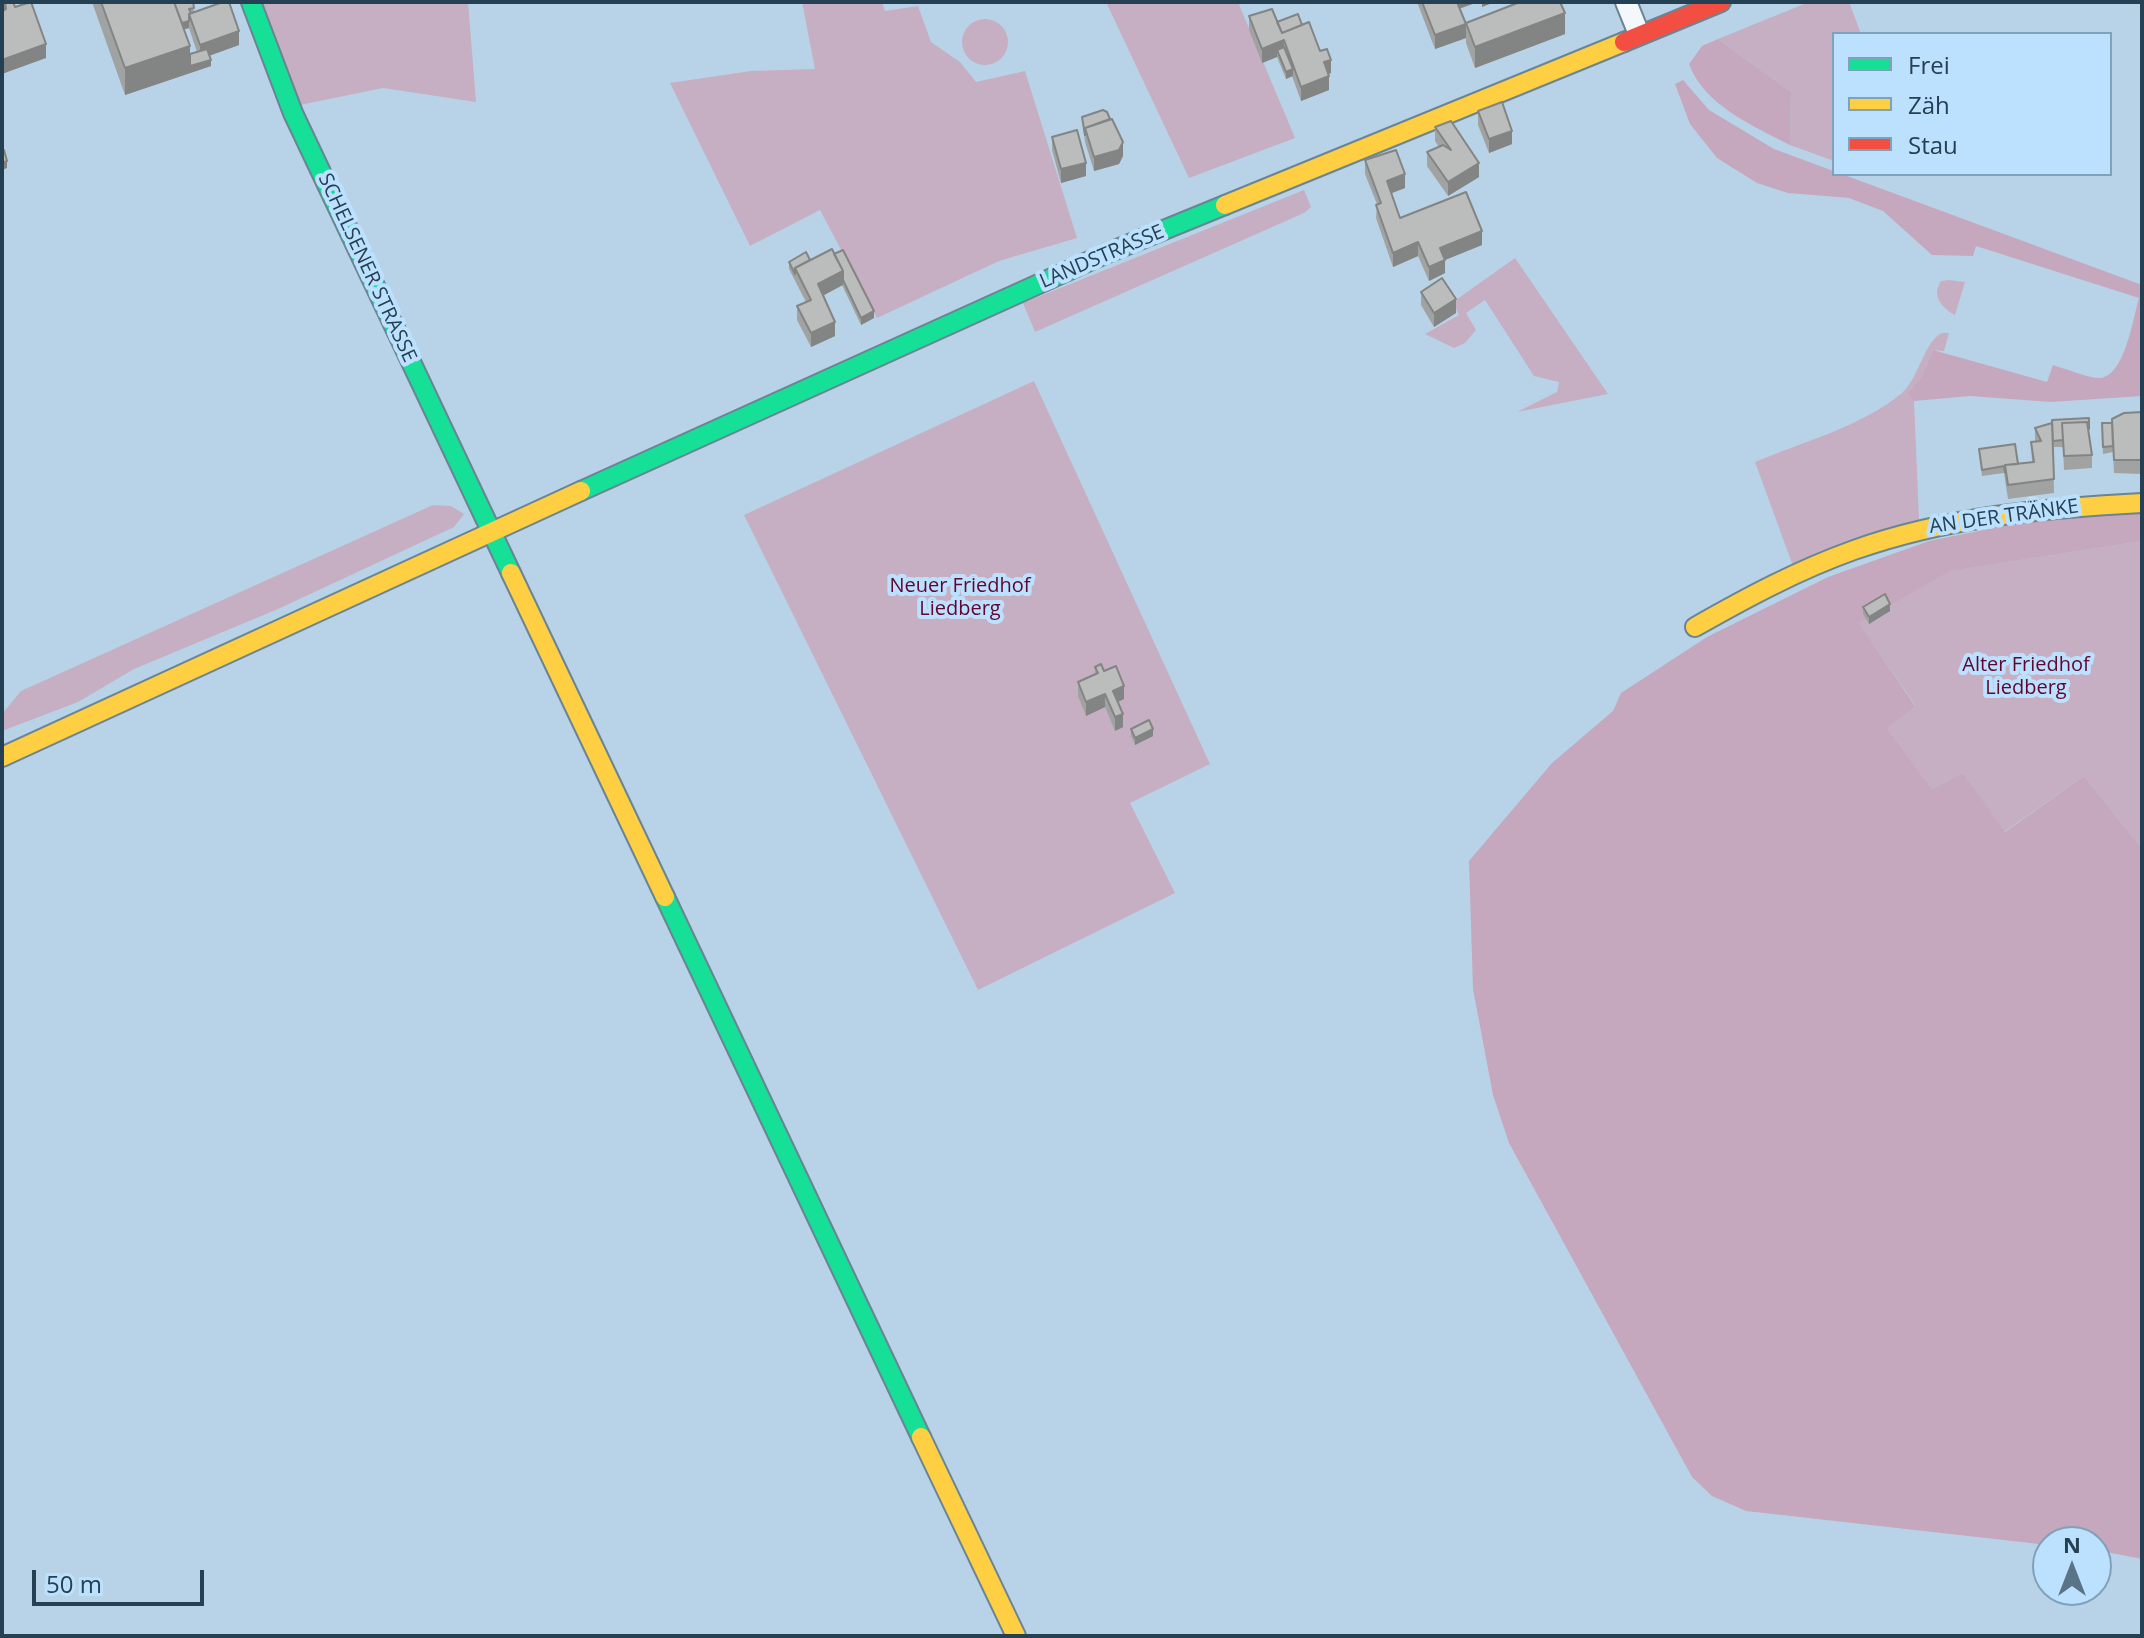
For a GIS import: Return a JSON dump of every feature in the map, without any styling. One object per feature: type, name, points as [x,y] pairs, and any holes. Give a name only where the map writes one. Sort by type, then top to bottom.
[{"type":"street","name":"SCHELSENER STRASSE","points":[[251,2],[293,113],[780,1133],[1016,1636]]},
{"type":"street","points":[[1626,2],[1639,34]]},
{"type":"street","name":"LANDSTRASSE","points":[[2,757],[491,531],[1105,254],[1721,2]]},
{"type":"street","name":"AN DER TRÄNKE","points":[[1695,627],[1792,575],[1856,549],[1920,530],[2006,513],[2142,503]]},
{"type":"green space","points":[[262,2],[468,2],[476,102],[383,88],[300,105]]},
{"type":"green space","points":[[802,2],[882,2],[885,11],[918,6],[931,42],[960,62],[976,82],[1025,71],[1077,238],[999,261],[877,318],[820,210],[750,246],[670,83],[751,71],[815,69]]},
{"type":"green space","points":[[1106,2],[1238,2],[1295,138],[1189,178]]},
{"type":"green space","points":[[1809,2],[1849,2],[1860,32],[1832,32],[1832,160],[1790,145],[1791,92],[1718,39]]},
{"type":"green space","points":[[985,19],[1001,26],[1008,42],[1001,58],[985,65],[969,58],[962,42],[969,26]]},
{"type":"green space","points":[[1304,190],[1311,207],[1304,213],[1035,332],[1023,303]]},
{"type":"green space","points":[[1515,258],[1608,394],[1517,412],[1557,392],[1559,382],[1534,376],[1485,300],[1466,313],[1476,330],[1465,343],[1454,348],[1425,334],[1459,315],[1453,302]]},
{"type":"green space","points":[[1941,281],[1965,282],[1955,315],[1942,305],[1937,292]]},
{"type":"green space","points":[[1942,333],[1949,333],[1944,351],[1933,350],[1921,377],[1907,394],[1914,401],[1919,520],[1793,566],[1755,462],[1851,424],[1887,404],[1908,386],[1931,344]]},
{"type":"green space","name":"Neuer Friedhof Liedberg","points":[[1034,381],[1210,764],[1130,803],[1175,893],[978,990],[744,515]]},
{"type":"green space","points":[[433,505],[451,506],[464,514],[454,527],[278,609],[134,669],[78,702],[2,731],[2,714],[21,691]]},
{"type":"green space","name":"Alter Friedhof Liedberg","points":[[2142,541],[2142,849],[2084,776],[2004,832],[1963,773],[1932,789],[1887,728],[1915,705],[1858,622],[1949,571]]},
{"type":"shaded area","points":[[1718,39],[1791,92],[1790,145],[1731,113],[1696,78],[1689,64],[1702,46]]},
{"type":"shaded area","points":[[1683,80],[1709,110],[1774,149],[1832,170],[1832,176],[1847,176],[2142,285],[2142,396],[2051,402],[1970,396],[1914,401],[1907,394],[1921,377],[1933,350],[2047,382],[2053,365],[2091,377],[2106,376],[2121,359],[2139,298],[1976,246],[1973,256],[1932,255],[1883,211],[1849,198],[1788,193],[1757,183],[1717,158],[1690,124],[1675,84]]},
{"type":"shaded area","points":[[2142,511],[2142,541],[1950,571],[1859,623],[1915,706],[1887,728],[1932,789],[1963,773],[2005,832],[2084,776],[2142,849],[2142,1559],[2112,1553],[2112,1526],[2032,1526],[2032,1543],[1746,1511],[1712,1496],[1692,1477],[1509,1143],[1493,1095],[1473,989],[1469,861],[1552,763],[1613,711],[1621,693],[1707,637],[1828,577],[1929,541],[2028,521]]},
{"type":"building","points":[[5,2],[13,2],[15,7],[31,2],[46,44],[2,60],[2,11],[6,9]]},
{"type":"building","points":[[101,2],[174,2],[190,46],[125,68]]},
{"type":"building","points":[[174,2],[193,2],[194,8],[189,9],[189,21],[182,23]]},
{"type":"building","points":[[229,2],[239,31],[200,45],[189,14]]},
{"type":"building","points":[[1422,2],[1457,2],[1466,24],[1435,35]]},
{"type":"building","points":[[1520,2],[1560,2],[1565,13],[1475,47],[1466,23]]},
{"type":"building","points":[[1272,9],[1282,33],[1309,22],[1320,51],[1327,49],[1331,60],[1324,62],[1329,76],[1301,87],[1284,40],[1262,49],[1249,16]]},
{"type":"building","points":[[1298,14],[1302,25],[1282,33],[1277,22]]},
{"type":"building","points":[[1284,47],[1293,69],[1286,72],[1277,50]]},
{"type":"building","points":[[207,49],[211,60],[190,66],[190,54]]},
{"type":"building","points":[[1502,102],[1512,131],[1489,139],[1478,111]]},
{"type":"building","points":[[1103,110],[1110,119],[1085,128],[1085,135],[1082,117]]},
{"type":"building","points":[[1112,119],[1123,142],[1119,150],[1094,157],[1085,128]]},
{"type":"building","points":[[1451,121],[1479,163],[1448,182],[1427,152],[1443,145],[1451,150],[1435,127]]},
{"type":"building","points":[[1077,130],[1086,163],[1061,169],[1052,137]]},
{"type":"building","points":[[1396,150],[1405,174],[1387,181],[1400,218],[1466,192],[1482,231],[1440,248],[1445,260],[1429,267],[1418,242],[1393,253],[1376,205],[1381,203],[1365,160]]},
{"type":"building","points":[[2,151],[7,161],[2,163]]},
{"type":"building","points":[[832,249],[843,271],[818,284],[835,322],[811,333],[797,306],[811,300],[795,268]]},
{"type":"building","points":[[843,250],[874,311],[861,318],[834,254]]},
{"type":"building","points":[[806,252],[810,260],[795,268],[795,274],[789,262]]},
{"type":"building","points":[[1442,278],[1456,299],[1434,313],[1421,292]]},
{"type":"building","points":[[2142,412],[2142,460],[2114,460],[2112,419],[2124,413]]},
{"type":"building","points":[[2089,418],[2089,429],[2087,422],[2062,423],[2063,440],[2053,441],[2052,420]]},
{"type":"building","points":[[2087,422],[2092,455],[2064,456],[2062,423]]},
{"type":"building","points":[[2052,423],[2054,479],[2008,485],[2005,465],[2034,462],[2031,442],[2041,441],[2035,428]]},
{"type":"building","points":[[2102,423],[2112,423],[2113,446],[2103,447]]},
{"type":"building","points":[[2015,444],[2018,464],[2005,465],[2005,472],[2004,466],[1982,470],[1979,449]]},
{"type":"building","points":[[1885,594],[1890,604],[1869,617],[1863,607]]},
{"type":"building","points":[[1101,664],[1104,671],[1116,666],[1124,686],[1113,691],[1123,714],[1115,717],[1105,694],[1086,702],[1078,682],[1098,673],[1095,667]]},
{"type":"building","points":[[1149,720],[1153,729],[1135,738],[1131,729]]},
{"type":"traffic: fast","points":[[251,2],[293,113],[511,573]]},
{"type":"traffic: fast","points":[[581,491],[1105,254],[1225,205]]},
{"type":"traffic: fast","points":[[665,897],[921,1437]]},
{"type":"traffic: slow","points":[[1225,205],[1624,42]]},
{"type":"traffic: slow","points":[[2,757],[581,491]]},
{"type":"traffic: slow","points":[[1695,627],[1753,595],[1833,558],[1924,529],[1996,516],[2142,503]]},
{"type":"traffic: slow","points":[[511,573],[665,897]]},
{"type":"traffic: slow","points":[[921,1437],[1016,1636]]},
{"type":"traffic: jam","points":[[1624,42],[1721,2]]}]
